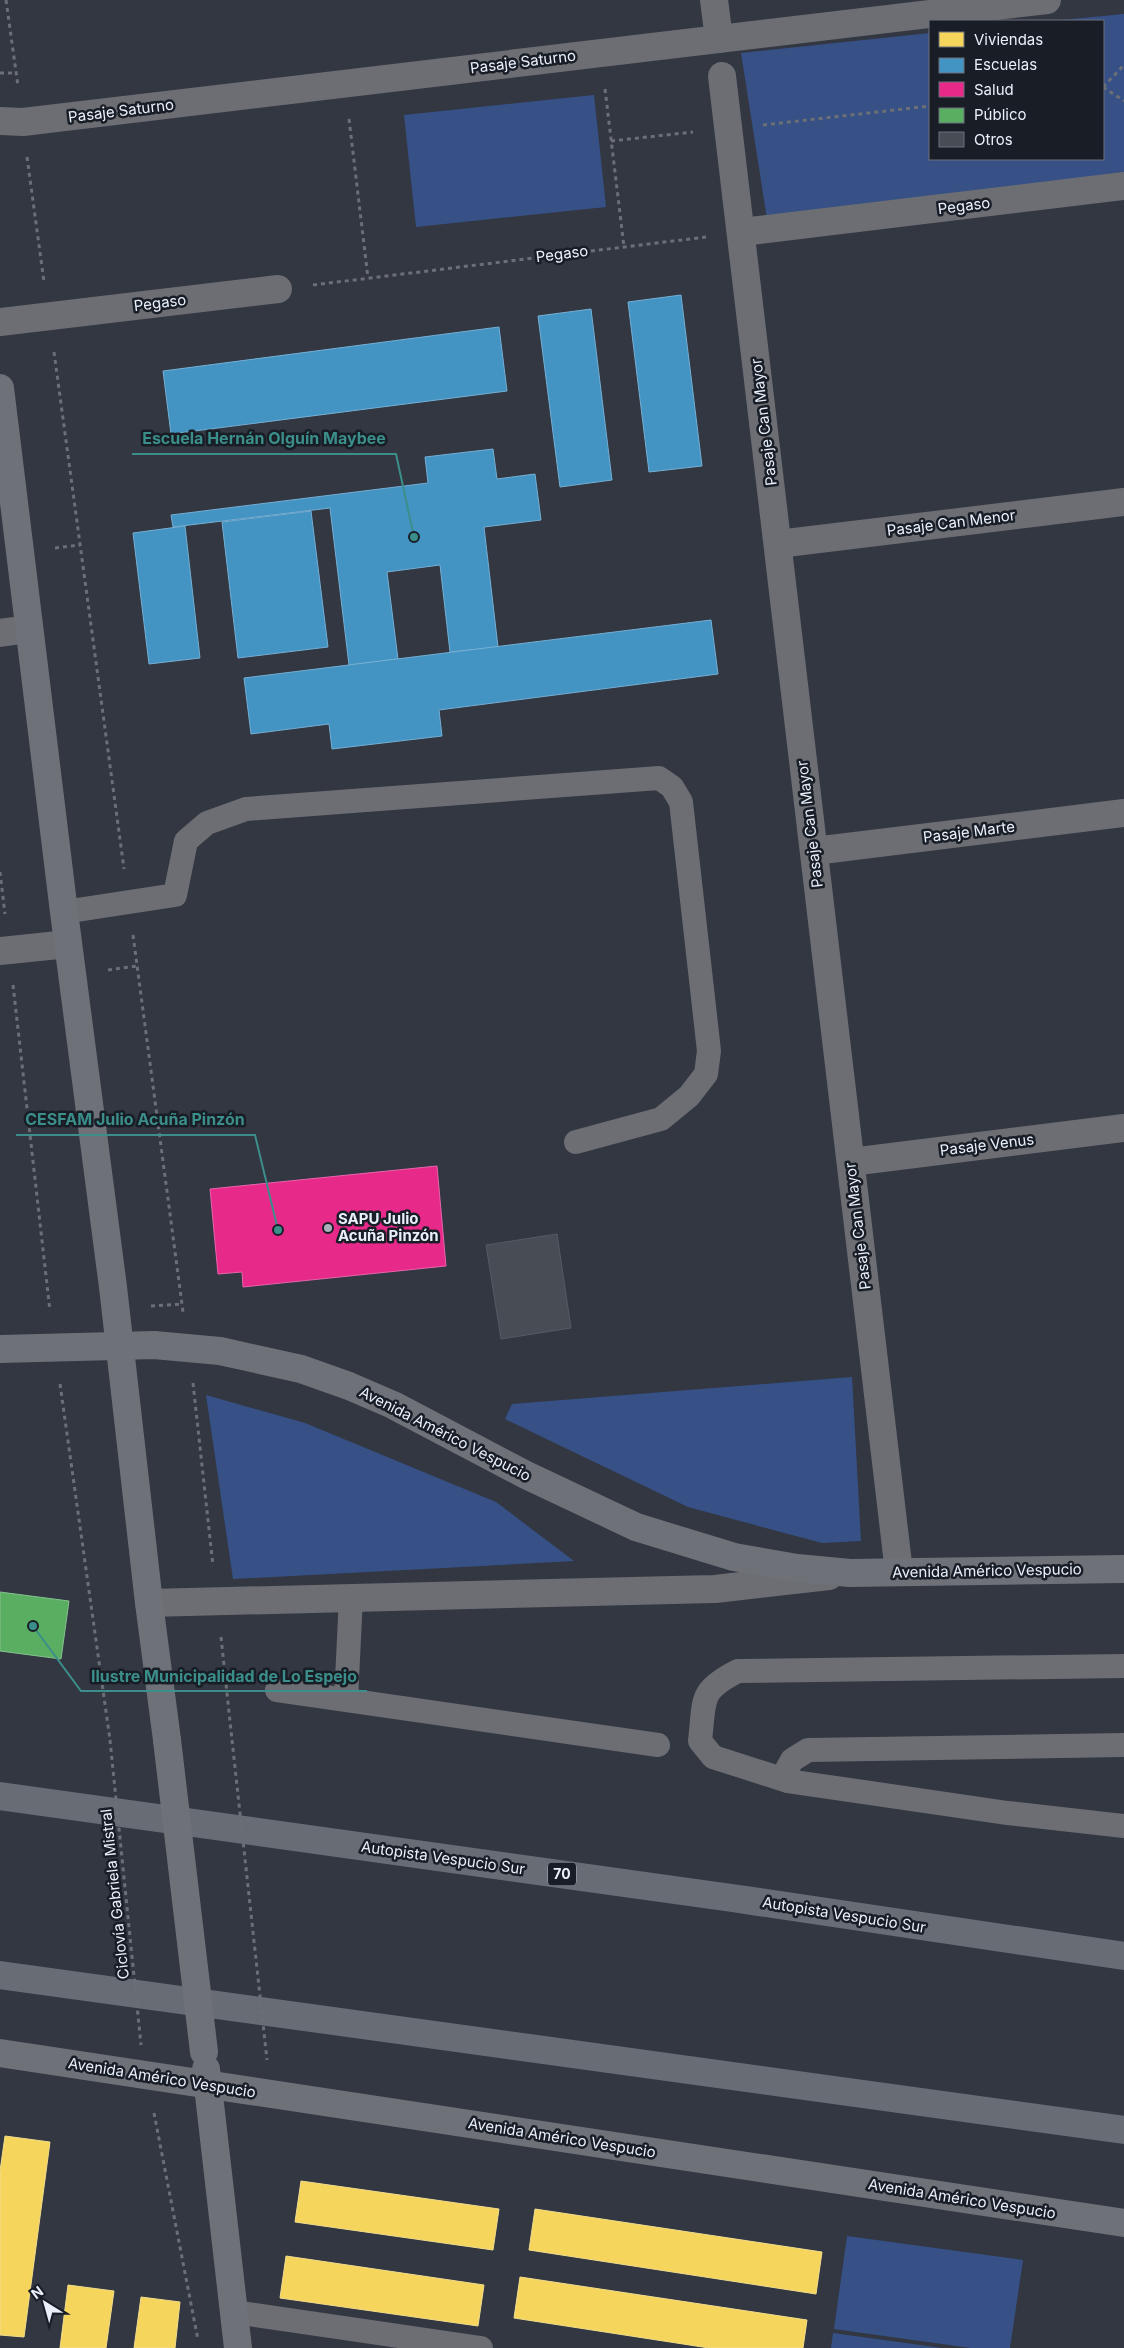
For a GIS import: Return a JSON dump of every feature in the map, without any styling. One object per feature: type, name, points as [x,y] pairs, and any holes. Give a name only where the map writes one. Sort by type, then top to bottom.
[{"type":"highway","name":"Autopista Vespucio Sur","points":[[0,1796],[742,1900],[1124,1956]]},
{"type":"highway","points":[[0,1975],[1124,2130]]},
{"type":"main road","points":[[0,388],[167,1740],[238,2348]]},
{"type":"main road","name":"Avenida Américo Vespucio","points":[[0,1349],[154,1344],[220,1351],[301,1369],[349,1386],[393,1405],[526,1475],[636,1528],[734,1557],[797,1568],[850,1573],[1124,1569]]},
{"type":"main road","name":"Avenida Américo Vespucio","points":[[0,2053],[1124,2223]]},
{"type":"street","points":[[714,0],[719,39]]},
{"type":"street","name":"Pasaje Saturno","points":[[0,121],[22,122],[1046,0]]},
{"type":"street","name":"Pasaje Can Mayor","points":[[722,76],[742,232],[898,1572]]},
{"type":"street","name":"Pegaso","points":[[742,232],[1124,186]]},
{"type":"street","name":"Pegaso","points":[[0,322],[278,288]]},
{"type":"street","name":"Pasaje Can Menor","points":[[778,544],[1124,502]]},
{"type":"street","points":[[0,633],[29,629]]},
{"type":"street","name":"Pasaje Marte","points":[[814,851],[1124,813]]},
{"type":"street","points":[[4,951],[68,944]]},
{"type":"street","name":"Pasaje Venus","points":[[850,1162],[1124,1128]]},
{"type":"street","name":"Avenida Américo Vespucio","points":[[149,1603],[715,1589],[850,1573]]},
{"type":"lane","points":[[64,912],[175,895],[186,841],[207,823],[246,809],[659,778],[672,788],[682,802],[709,1051],[706,1074],[690,1096],[661,1118],[576,1142]]},
{"type":"lane","points":[[346,1700],[351,1597]]},
{"type":"lane","points":[[1124,1666],[738,1671],[720,1680],[705,1696],[700,1741],[712,1757],[788,1781],[1008,1813],[1124,1826]]},
{"type":"lane","points":[[277,1690],[658,1745]]},
{"type":"lane","points":[[788,1781],[786,1771],[792,1760],[808,1750],[1124,1744]]},
{"type":"lane","points":[[234,2312],[481,2348]]},
{"type":"path","points":[[601,53],[624,247]]},
{"type":"path","points":[[1104,86],[1124,65]]},
{"type":"path","points":[[0,73],[16,72]]},
{"type":"path","points":[[344,84],[368,278]]},
{"type":"path","points":[[1104,88],[1124,101]]},
{"type":"path","points":[[611,142],[929,106]]},
{"type":"path","name":"Pegaso","points":[[278,288],[742,232]]},
{"type":"path","name":"Ciclovía Gabriela Mistral","points":[[0,872],[4,951],[55,1348],[110,1740],[142,2045]]},
{"type":"path","points":[[232,1740],[267,2060]]},
{"type":"path","points":[[147,2075],[196,2319],[199,2348]]},
{"type":"shaded area","points":[[1124,14],[1124,172],[767,219],[741,53],[929,33],[929,160],[1104,160],[1104,20],[1061,20]]},
{"type":"shaded area","points":[[594,95],[606,207],[416,227],[404,115]]},
{"type":"shaded area","points":[[852,1377],[861,1541],[822,1543],[688,1507],[505,1419],[512,1404]]},
{"type":"shaded area","points":[[206,1395],[305,1423],[496,1502],[574,1561],[233,1579]]},
{"type":"shaded area","points":[[847,2236],[1023,2260],[1010,2348],[971,2348],[834,2329]]},
{"type":"shaded area","points":[[833,2333],[942,2348],[831,2348]]},
{"type":"building: Viviendas","points":[[5,2136],[50,2142],[24,2337],[0,2335],[0,2171]]},
{"type":"building: Viviendas","points":[[301,2181],[499,2209],[493,2250],[295,2222]]},
{"type":"building: Viviendas","points":[[535,2209],[822,2252],[816,2294],[529,2250]]},
{"type":"building: Viviendas","points":[[286,2256],[484,2285],[478,2326],[280,2298]]},
{"type":"building: Viviendas","points":[[520,2277],[807,2320],[803,2348],[709,2348],[514,2318]]},
{"type":"building: Viviendas","points":[[68,2285],[114,2291],[106,2348],[60,2348]]},
{"type":"building: Viviendas","points":[[141,2297],[180,2302],[175,2348],[134,2348]]},
{"type":"building: Escuelas","points":[[681,295],[702,466],[649,472],[628,302]]},
{"type":"building: Escuelas","points":[[591,309],[612,480],[560,487],[538,316]]},
{"type":"building: Escuelas","points":[[499,327],[507,391],[171,434],[163,371]]},
{"type":"building: Escuelas","points":[[493,449],[497,479],[535,474],[541,520],[484,527],[498,647],[450,652],[440,565],[387,572],[398,659],[349,665],[330,508],[173,527],[171,515],[428,483],[425,457]]},
{"type":"building: Escuelas","points":[[311,511],[328,647],[238,658],[222,522]]},
{"type":"building: Escuelas","points":[[185,526],[200,658],[149,664],[133,533]]},
{"type":"building: Escuelas","points":[[711,620],[718,674],[439,710],[442,736],[332,749],[329,724],[251,734],[244,678]]},
{"type":"building: Salud","name":"SAPU Julio Acuña Pinzón","points":[[437,1166],[446,1266],[243,1287],[242,1272],[218,1274],[210,1189]]},
{"type":"building: Público","points":[[0,1592],[69,1601],[61,1659],[0,1651]]},
{"type":"building: Otros","points":[[557,1234],[571,1328],[501,1339],[486,1245]]},
{"type":"place","name":"Escuela Hernán Olguín Maybee","points":[[414,537]]},
{"type":"place","name":"SAPU Julio Acuña Pinzón","points":[[328,1228]]},
{"type":"place","name":"CESFAM Julio Acuña Pinzón","points":[[278,1230]]},
{"type":"place","name":"Ilustre Municipalidad de Lo Espejo","points":[[33,1626]]}]
